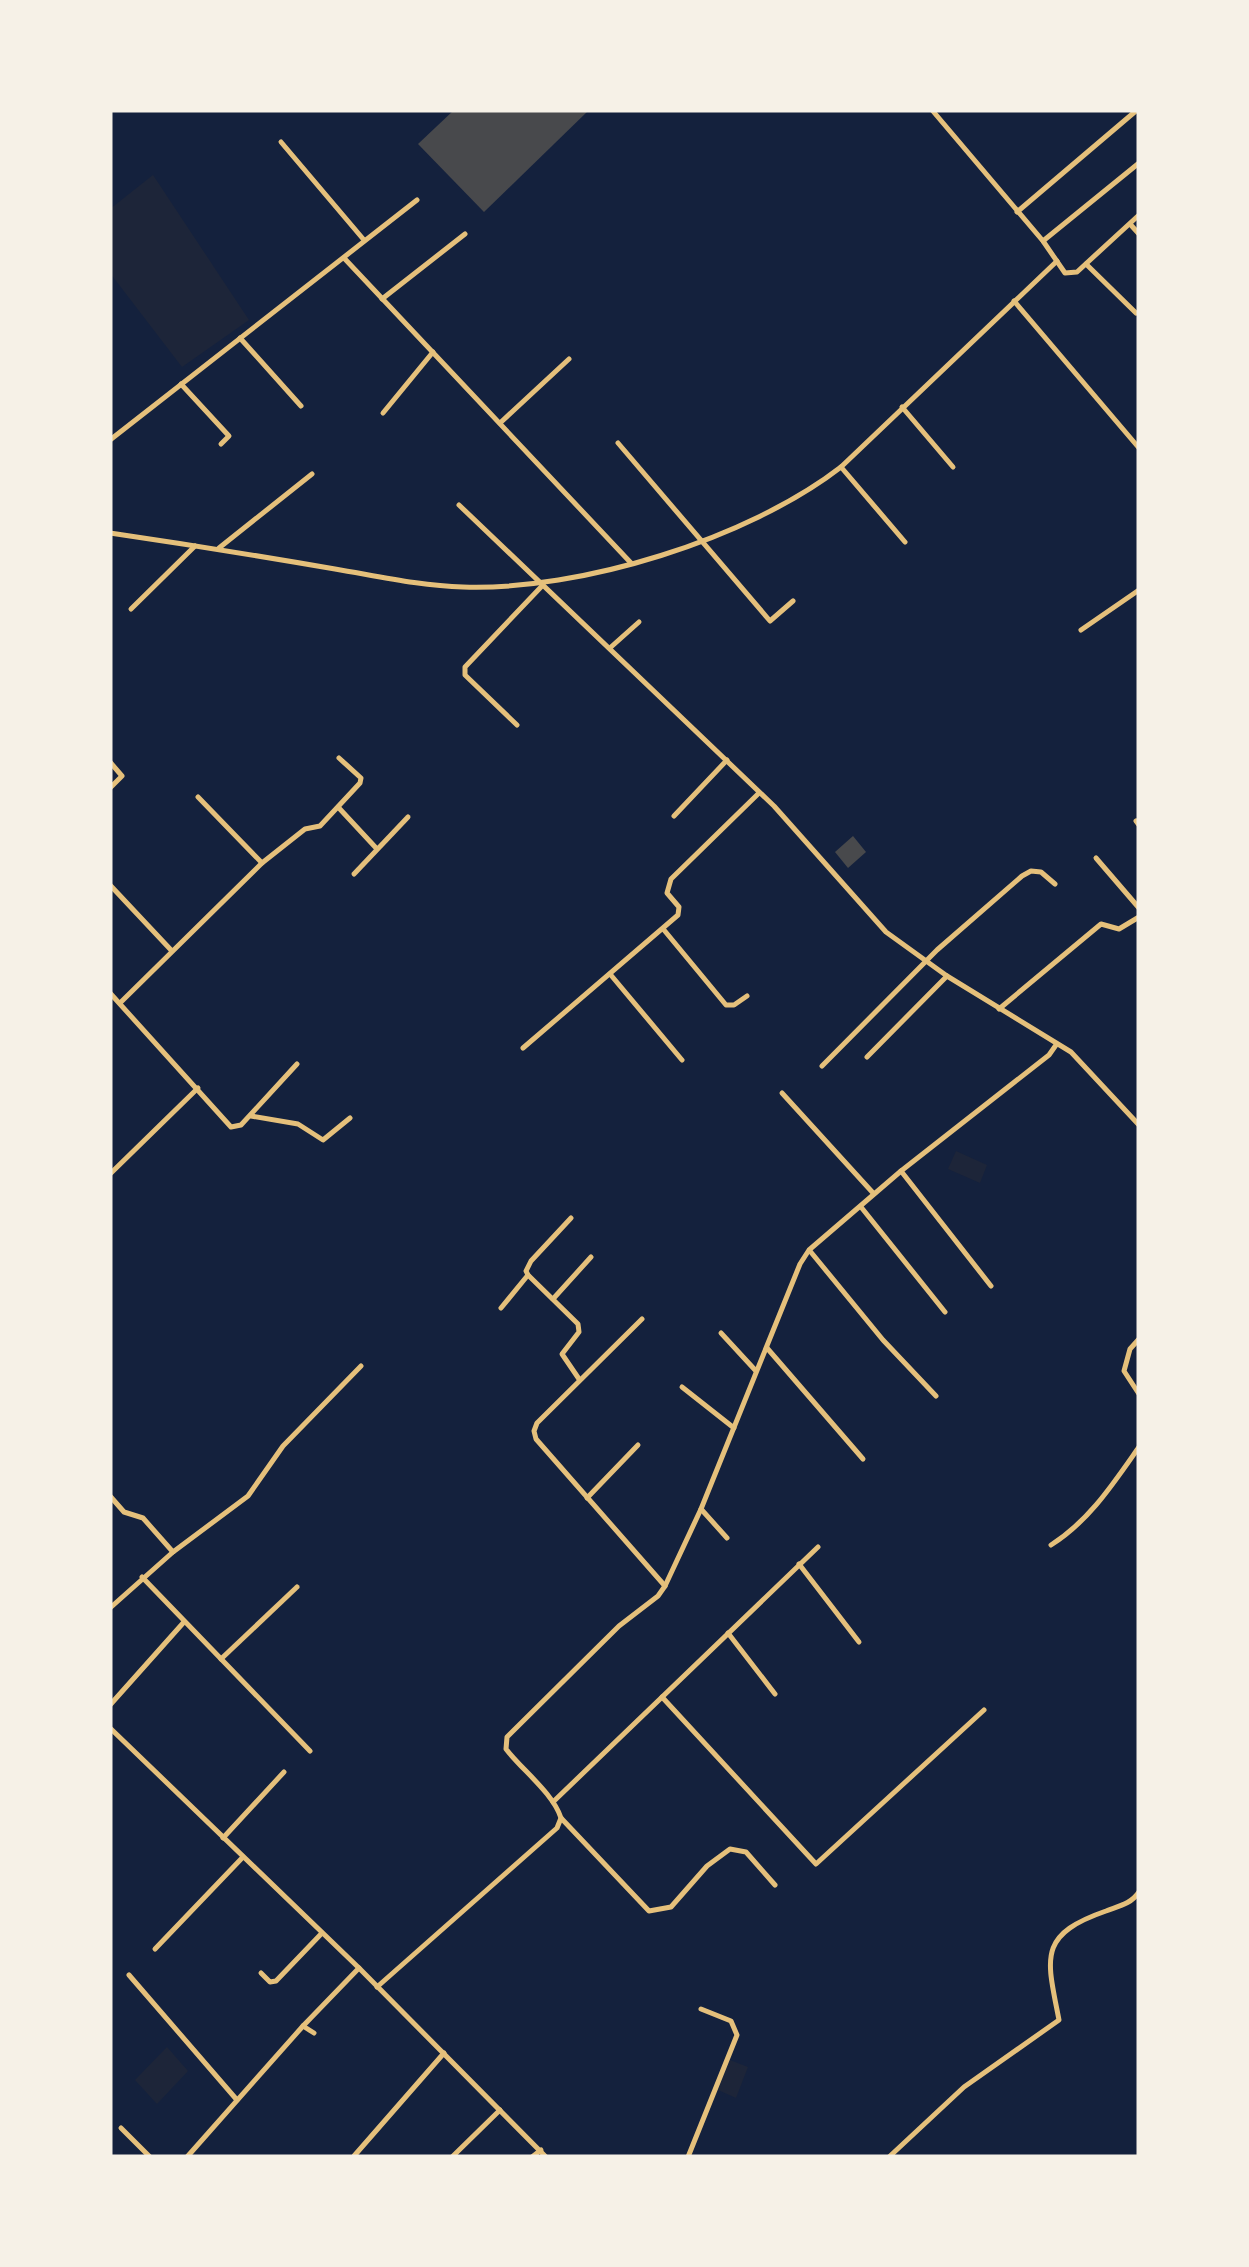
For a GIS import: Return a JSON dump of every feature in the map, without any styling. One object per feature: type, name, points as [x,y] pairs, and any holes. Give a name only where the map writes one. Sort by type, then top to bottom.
[{"type":"street","points":[[932,110],[1043,241],[1066,274],[1071,275],[1086,264],[1139,215]]},
{"type":"street","points":[[1017,212],[1138,110]]},
{"type":"street","points":[[281,142],[364,240]]},
{"type":"street","points":[[1043,241],[1139,163]]},
{"type":"street","points":[[110,440],[418,200]]},
{"type":"street","points":[[1130,224],[1139,234]]},
{"type":"street","points":[[382,299],[465,234]]},
{"type":"street","points":[[344,258],[631,564]]},
{"type":"street","points":[[110,534],[460,588],[543,585],[631,564],[757,517],[814,488],[841,467],[1057,261]]},
{"type":"street","points":[[1086,264],[1136,313]]},
{"type":"street","points":[[1014,301],[1139,448]]},
{"type":"street","points":[[240,338],[301,406]]},
{"type":"street","points":[[383,413],[432,352]]},
{"type":"street","points":[[500,423],[569,359]]},
{"type":"street","points":[[181,384],[229,436],[222,444]]},
{"type":"street","points":[[902,407],[953,467]]},
{"type":"street","points":[[618,443],[770,621],[793,600]]},
{"type":"street","points":[[841,467],[906,542]]},
{"type":"street","points":[[216,549],[312,474]]},
{"type":"street","points":[[459,505],[727,760],[843,880],[886,932],[947,976],[1070,1052],[1139,1126]]},
{"type":"street","points":[[131,609],[196,546]]},
{"type":"street","points":[[517,726],[466,675],[465,666],[543,585]]},
{"type":"street","points":[[1081,630],[1138,592]]},
{"type":"street","points":[[611,648],[638,622]]},
{"type":"street","points":[[120,1002],[262,863],[305,829],[320,826],[338,807],[361,781],[340,758]]},
{"type":"street","points":[[674,816],[727,760]]},
{"type":"street","points":[[110,762],[122,776],[110,788]]},
{"type":"street","points":[[523,1048],[664,930],[680,911],[667,893],[671,879],[759,793]]},
{"type":"street","points":[[198,797],[262,863]]},
{"type":"street","points":[[338,807],[378,849]]},
{"type":"street","points":[[354,874],[408,817]]},
{"type":"street","points":[[1096,858],[1139,908]]},
{"type":"street","points":[[822,1066],[926,962],[1027,873],[1041,872],[1054,884]]},
{"type":"street","points":[[110,885],[171,950]]},
{"type":"street","points":[[999,1009],[1101,924],[1118,929],[1139,917]]},
{"type":"street","points":[[664,930],[726,1004],[734,1006],[747,996]]},
{"type":"street","points":[[610,974],[682,1060]]},
{"type":"street","points":[[868,1057],[947,976]]},
{"type":"street","points":[[110,993],[231,1128],[237,1128],[251,1116],[298,1064]]},
{"type":"street","points":[[774,1885],[746,1852],[730,1849],[708,1866],[672,1906],[649,1911],[561,1818],[553,1802],[506,1749],[507,1736],[665,1586],[809,1250],[1049,1055],[1056,1045]]},
{"type":"street","points":[[111,1172],[198,1088]]},
{"type":"street","points":[[782,1093],[874,1194]]},
{"type":"street","points":[[251,1116],[298,1124],[323,1140],[350,1118]]},
{"type":"street","points":[[902,1171],[991,1286]]},
{"type":"street","points":[[860,1207],[944,1312]]},
{"type":"street","points":[[571,1218],[527,1266],[528,1276],[580,1328],[562,1354],[580,1380]]},
{"type":"street","points":[[809,1250],[883,1340],[936,1396]]},
{"type":"street","points":[[553,1299],[591,1257]]},
{"type":"street","points":[[501,1308],[528,1276]]},
{"type":"street","points":[[642,1319],[534,1431],[536,1439],[665,1586]]},
{"type":"street","points":[[721,1332],[756,1371]]},
{"type":"street","points":[[1139,1339],[1130,1349],[1124,1370],[1139,1394]]},
{"type":"street","points":[[767,1348],[863,1459]]},
{"type":"street","points":[[110,1608],[142,1577],[248,1496],[282,1446],[361,1366]]},
{"type":"street","points":[[682,1387],[734,1428]]},
{"type":"street","points":[[588,1498],[638,1445]]},
{"type":"street","points":[[1051,1545],[1082,1522],[1139,1448]]},
{"type":"street","points":[[110,1496],[124,1512],[143,1518],[173,1552]]},
{"type":"street","points":[[701,1509],[727,1538]]},
{"type":"street","points":[[553,1802],[818,1548]]},
{"type":"street","points":[[799,1564],[859,1642]]},
{"type":"street","points":[[142,1577],[310,1751]]},
{"type":"street","points":[[221,1660],[297,1587]]},
{"type":"street","points":[[110,1705],[184,1622]]},
{"type":"street","points":[[728,1633],[774,1694]]},
{"type":"street","points":[[662,1697],[816,1864],[984,1710]]},
{"type":"street","points":[[110,1728],[359,1968],[546,2157]]},
{"type":"street","points":[[223,1838],[284,1772]]},
{"type":"street","points":[[377,1986],[557,1828],[561,1818]]},
{"type":"street","points":[[156,1949],[243,1857]]},
{"type":"street","points":[[888,2157],[964,2087],[1059,2020],[1050,1974],[1050,1948],[1054,1941],[1079,1922],[1127,1904],[1139,1892]]},
{"type":"street","points":[[261,1973],[270,1982],[276,1981],[322,1933]]},
{"type":"street","points":[[187,2157],[359,1968]]},
{"type":"street","points":[[129,1975],[237,2100]]},
{"type":"street","points":[[688,2157],[737,2036],[731,2020],[701,2009]]},
{"type":"street","points":[[303,2026],[314,2033]]},
{"type":"street","points":[[354,2156],[444,2053]]},
{"type":"street","points":[[452,2157],[501,2110]]},
{"type":"street","points":[[121,2128],[150,2157]]},
{"type":"street","points":[[532,2157],[540,2150]]},
{"type":"shaded area","points":[[153,175],[249,320],[182,367],[110,273],[110,209]]},
{"type":"shaded area","points":[[956,1151],[987,1165],[980,1183],[948,1169]]},
{"type":"shaded area","points":[[167,2047],[188,2071],[157,2104],[135,2080]]},
{"type":"shaded area","points":[[730,2060],[748,2067],[736,2098],[718,2090]]},
{"type":"building","points":[[454,110],[589,110],[484,212],[418,144]]},
{"type":"building","points":[[853,836],[866,852],[848,868],[835,852]]}]
